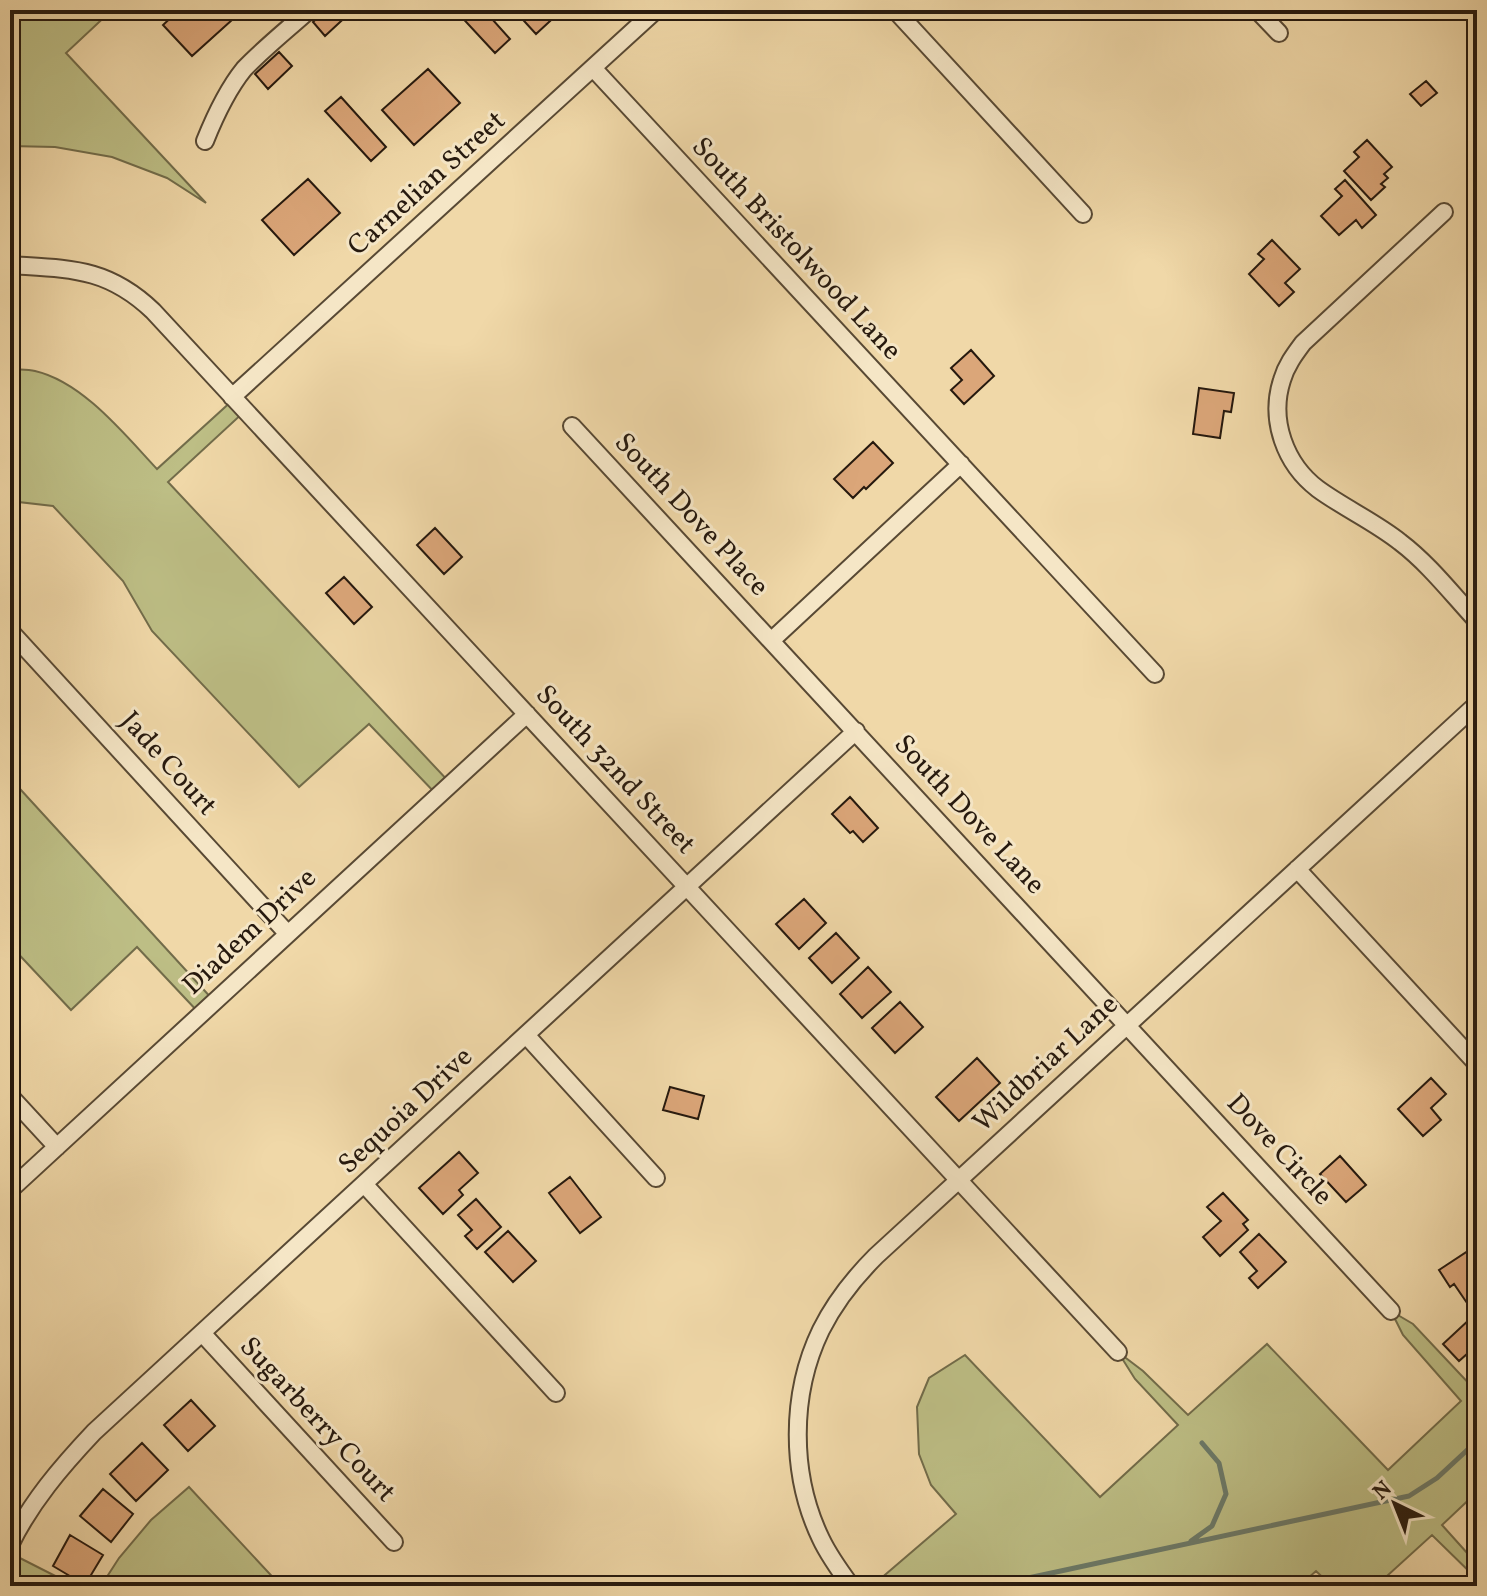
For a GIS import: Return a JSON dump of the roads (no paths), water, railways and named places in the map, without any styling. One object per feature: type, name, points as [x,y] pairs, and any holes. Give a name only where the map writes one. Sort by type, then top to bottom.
[{"type":"street","points":[[205,141],[213,120],[245,69],[309,10]]},
{"type":"street","name":"Carnelian Street","points":[[232,397],[656,10]]},
{"type":"street","points":[[895,10],[1083,214]]},
{"type":"street","points":[[1257,10],[1279,33]]},
{"type":"street","name":"South Bristolwood Lane","points":[[593,68],[1155,674]]},
{"type":"street","points":[[1444,212],[1303,343],[1290,360],[1282,380],[1278,422],[1283,443],[1306,478],[1399,540],[1477,621]]},
{"type":"street","name":"South 32nd Street","points":[[10,265],[92,273],[117,284],[153,311],[1118,1352]]},
{"type":"street","name":"South Dove Place","points":[[572,426],[772,640]]},
{"type":"street","points":[[772,640],[961,464]]},
{"type":"street","name":"Jade Court","points":[[10,631],[287,933]]},
{"type":"street","name":"South Dove Lane","points":[[772,640],[1128,1025]]},
{"type":"street","name":"Wildbriar Lane","points":[[851,1586],[820,1538],[805,1495],[799,1463],[801,1392],[821,1330],[837,1302],[857,1276],[960,1179],[1297,869],[1474,713]]},
{"type":"street","name":"Diadem Drive","points":[[10,1190],[527,714]]},
{"type":"street","name":"Sequoia Drive","points":[[12,1536],[37,1497],[94,1432],[856,731]]},
{"type":"street","points":[[1297,869],[1477,1064]]},
{"type":"street","name":"Dove Circle","points":[[1128,1025],[1391,1311]]},
{"type":"street","points":[[526,1035],[656,1178]]},
{"type":"street","points":[[10,1096],[57,1147]]},
{"type":"street","points":[[364,1184],[556,1393]]},
{"type":"street","name":"Sugarberry Court","points":[[202,1333],[394,1542]]},
{"type":"waterway","points":[[991,1586],[1409,1496],[1437,1478],[1477,1441]]},
{"type":"waterway","points":[[1191,1541],[1212,1526],[1226,1494],[1219,1463],[1202,1443]]}]
